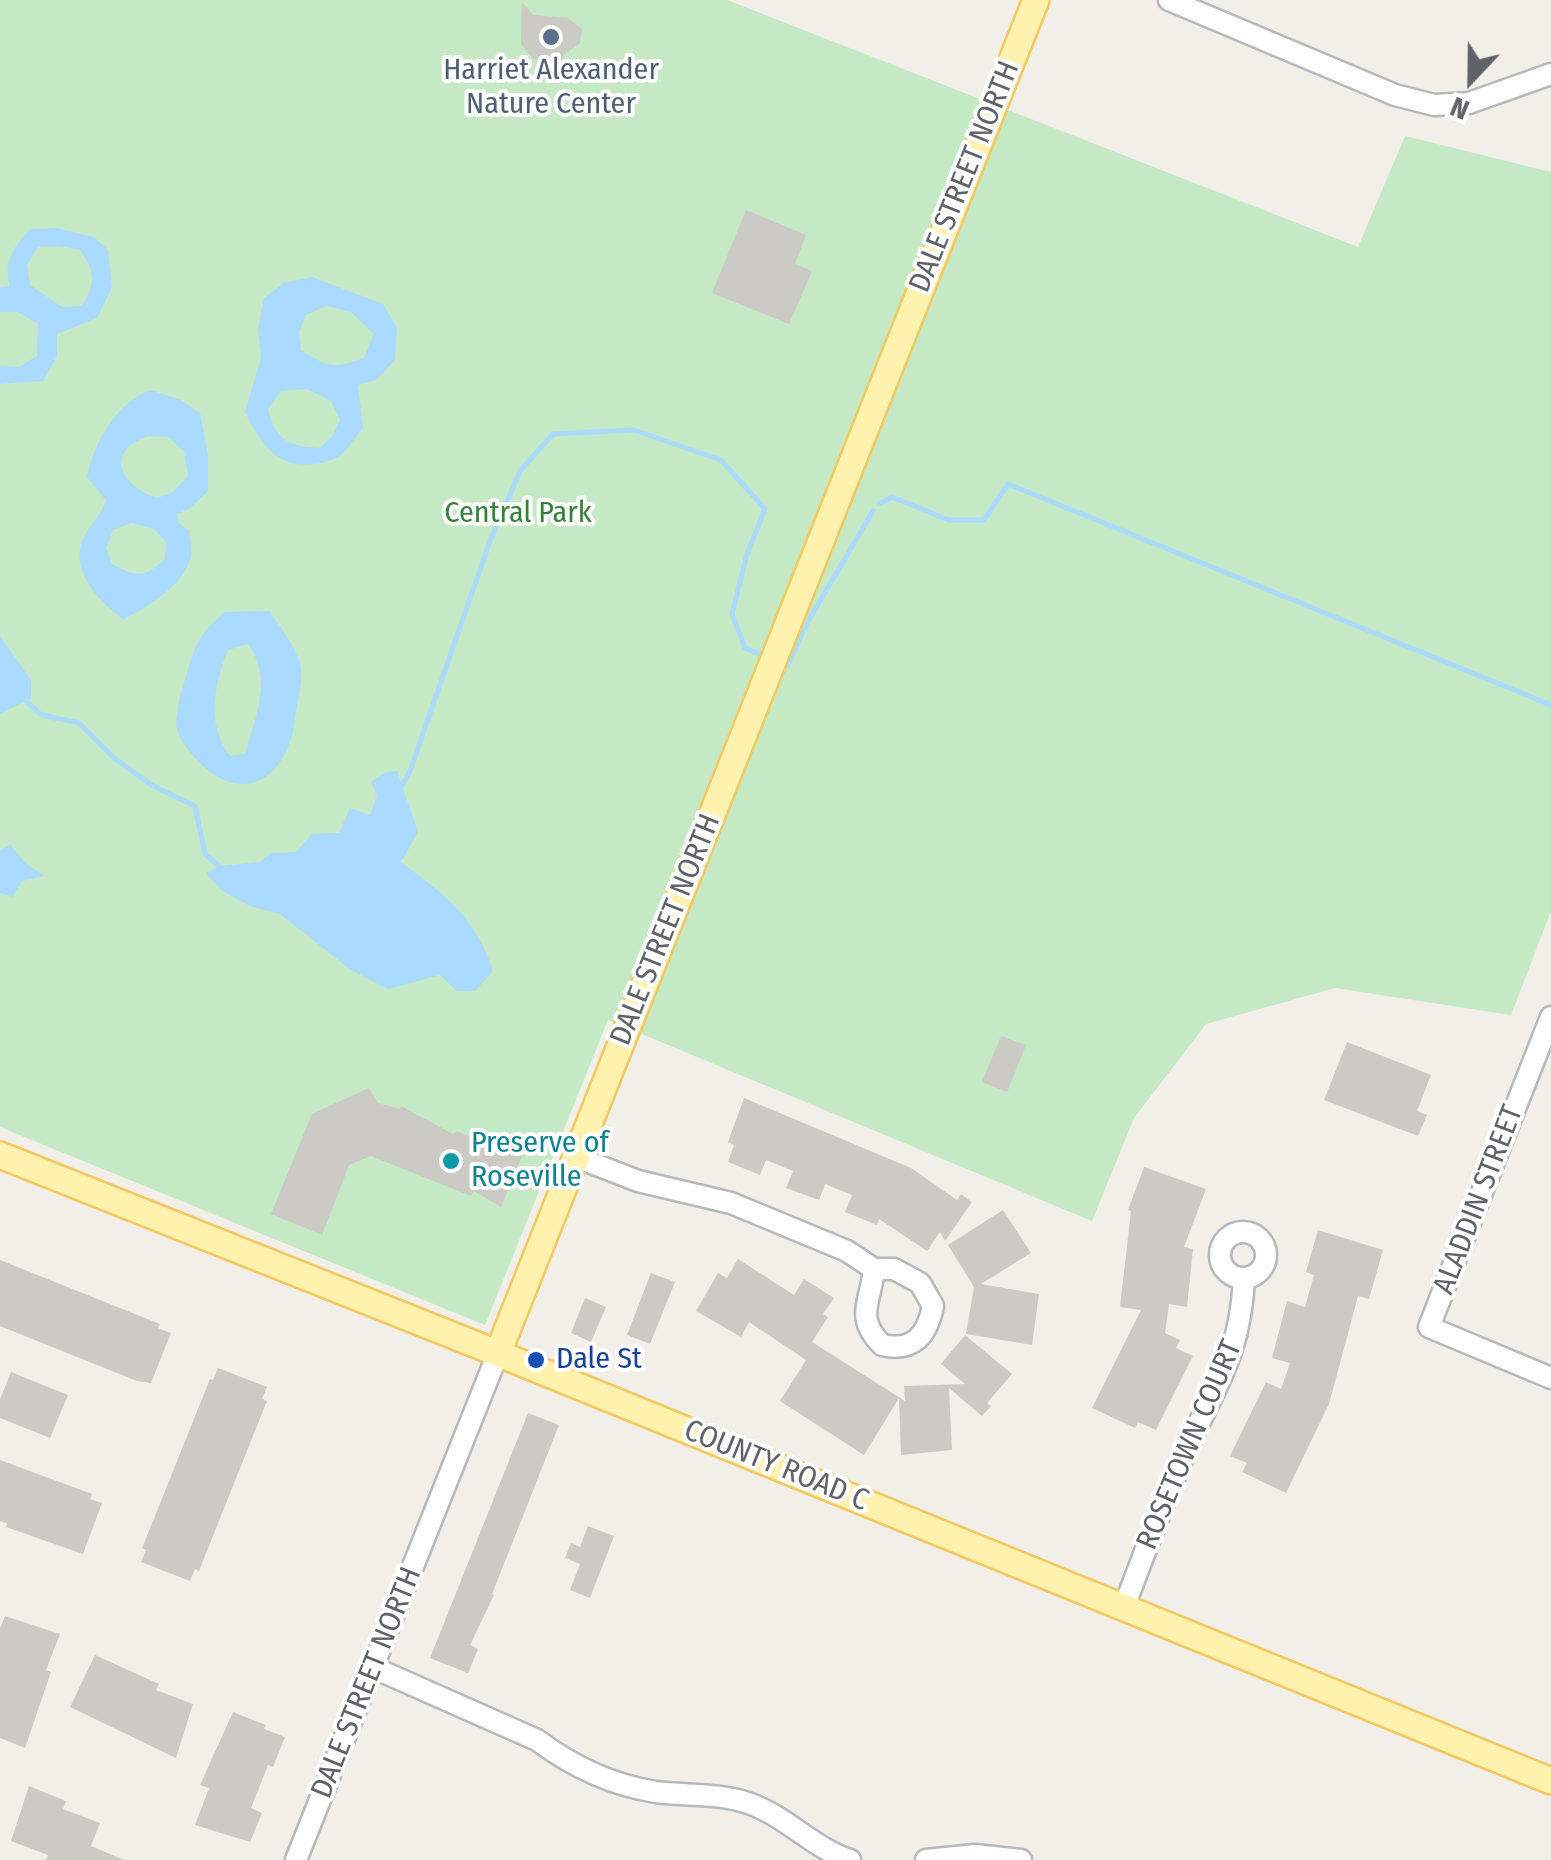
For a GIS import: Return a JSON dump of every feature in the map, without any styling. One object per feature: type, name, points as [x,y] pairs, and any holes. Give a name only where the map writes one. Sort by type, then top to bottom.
[{"type":"main road","name":"DALE STREET NORTH","points":[[498,1353],[1036,0]]},
{"type":"main road","name":"COUNTY ROAD C","points":[[0,1155],[1551,1781]]},
{"type":"street","points":[[1169,0],[1394,95],[1434,105],[1469,103],[1551,74]]},
{"type":"street","name":"ALADDIN STREET","points":[[1551,1017],[1429,1327],[1551,1378]]},
{"type":"street","points":[[576,1157],[638,1181],[731,1203],[848,1251],[874,1269]]},
{"type":"street","name":"ROSETOWN COURT","points":[[1124,1607],[1184,1454],[1228,1366],[1242,1316],[1244,1279]]},
{"type":"street","name":"DALE STREET NORTH","points":[[296,1860],[498,1353]]},
{"type":"street","points":[[372,1668],[536,1740],[560,1758],[608,1782],[752,1804],[834,1855],[850,1860]]},
{"type":"street","points":[[926,1860],[975,1855],[1021,1860]]},
{"type":"green space","name":"Central Park","points":[[0,0],[727,0],[1358,247],[1405,136],[1551,172],[1551,911],[1511,1015],[1335,988],[1206,1024],[1134,1118],[1092,1221],[608,1020],[485,1325],[0,1127]]},
{"type":"water","points":[[57,228],[94,237],[108,250],[112,287],[97,318],[57,334],[57,356],[43,381],[0,384],[0,366],[19,367],[37,356],[38,324],[18,312],[0,312],[0,287],[10,286],[11,255],[30,229]],"holes":[[[38,247],[80,250],[92,278],[81,306],[62,307],[30,285],[27,265]]]},
{"type":"water","points":[[312,277],[383,304],[397,328],[395,360],[376,380],[358,385],[363,428],[343,453],[322,463],[301,464],[279,458],[263,443],[245,412],[261,358],[258,328],[264,298],[284,283]],"holes":[[[326,306],[351,312],[374,334],[364,358],[331,364],[301,350],[299,332],[306,315]],[[307,389],[331,401],[340,420],[320,448],[285,440],[268,409],[281,391]]]},
{"type":"water","points":[[150,390],[181,400],[200,413],[208,455],[208,491],[177,514],[179,523],[189,531],[191,546],[182,575],[154,602],[123,619],[95,593],[80,558],[86,533],[106,500],[87,477],[95,451],[117,414]],"holes":[[[148,436],[168,437],[184,451],[188,476],[173,492],[157,498],[134,485],[122,468],[126,450]],[[131,523],[154,529],[166,542],[165,559],[145,573],[112,564],[106,548],[113,530]]]},
{"type":"water","points":[[269,611],[291,643],[301,670],[291,738],[284,756],[274,770],[247,784],[232,783],[215,775],[198,761],[177,729],[179,702],[196,647],[225,612]],"holes":[[[248,644],[256,657],[261,684],[257,711],[245,754],[230,756],[222,744],[215,718],[219,677],[228,650]]]},
{"type":"water","points":[[0,636],[31,680],[31,698],[0,714]]},
{"type":"water","points":[[397,771],[418,832],[401,862],[445,897],[477,936],[493,971],[475,991],[457,991],[440,975],[388,989],[351,970],[280,914],[250,906],[221,890],[206,873],[219,866],[260,862],[271,853],[296,852],[312,834],[339,833],[350,808],[370,815],[377,795],[371,782],[386,772]]},
{"type":"water","points":[[10,844],[25,863],[44,876],[22,881],[12,897],[0,893],[0,851]]},
{"type":"building","name":"Harriet Alexander Nature Center","points":[[522,2],[533,15],[568,18],[582,29],[580,43],[564,55],[555,78],[544,62],[532,58],[521,44]]},
{"type":"building","points":[[746,210],[806,235],[795,264],[812,271],[789,324],[712,293]]},
{"type":"building","points":[[1001,1036],[1026,1045],[1007,1092],[982,1082]]},
{"type":"building","points":[[1347,1042],[1431,1075],[1417,1111],[1427,1115],[1418,1136],[1324,1100]]},
{"type":"building","name":"Preserve of Roseville","points":[[369,1088],[378,1103],[400,1109],[401,1106],[453,1134],[456,1131],[476,1139],[474,1143],[497,1153],[502,1144],[522,1156],[501,1207],[474,1191],[471,1196],[371,1156],[349,1165],[322,1235],[271,1214],[312,1114]]},
{"type":"building","points":[[744,1098],[911,1168],[957,1200],[961,1194],[972,1202],[945,1241],[940,1232],[927,1251],[879,1219],[877,1225],[845,1212],[852,1195],[825,1184],[819,1200],[786,1188],[793,1171],[766,1160],[760,1175],[728,1162],[734,1145],[728,1142]]},
{"type":"building","points":[[1144,1167],[1206,1189],[1184,1247],[1193,1249],[1187,1307],[1169,1304],[1165,1333],[1180,1340],[1176,1348],[1193,1356],[1156,1430],[1138,1422],[1135,1428],[1092,1408],[1141,1310],[1120,1307],[1131,1211],[1128,1210]]},
{"type":"building","points":[[1003,1210],[1031,1253],[981,1284],[1039,1294],[1032,1345],[966,1334],[974,1287],[948,1245]]},
{"type":"building","points":[[1318,1230],[1383,1250],[1369,1299],[1358,1296],[1329,1404],[1286,1493],[1242,1472],[1247,1463],[1230,1456],[1266,1382],[1281,1389],[1290,1363],[1272,1358],[1287,1301],[1305,1307],[1314,1275],[1306,1272]]},
{"type":"building","points":[[738,1259],[794,1295],[804,1279],[834,1298],[823,1314],[828,1317],[812,1342],[905,1401],[904,1386],[965,1384],[941,1364],[965,1335],[1012,1374],[987,1403],[991,1406],[982,1416],[949,1388],[952,1450],[901,1455],[899,1398],[864,1455],[780,1401],[806,1360],[749,1322],[741,1337],[696,1311],[718,1273],[727,1278]]},
{"type":"building","points":[[0,1260],[160,1324],[158,1328],[171,1333],[151,1383],[137,1381],[0,1326]]},
{"type":"building","points":[[651,1273],[675,1282],[650,1344],[627,1335]]},
{"type":"building","points":[[585,1298],[606,1307],[591,1342],[571,1333]]},
{"type":"building","points":[[218,1368],[267,1387],[262,1399],[267,1401],[199,1571],[195,1569],[190,1581],[141,1562],[146,1550],[142,1548],[210,1379],[213,1380]]},
{"type":"building","points":[[11,1372],[68,1395],[50,1438],[0,1418],[0,1399]]},
{"type":"building","points":[[528,1413],[559,1425],[494,1595],[470,1645],[478,1649],[468,1673],[430,1658]]},
{"type":"building","points":[[0,1460],[92,1494],[90,1499],[102,1503],[83,1554],[6,1527],[7,1523],[0,1521]]},
{"type":"building","points":[[588,1526],[614,1536],[590,1598],[570,1590],[580,1564],[565,1558],[571,1543],[580,1547]]},
{"type":"building","points":[[5,1616],[60,1634],[25,1748],[0,1738],[0,1628]]},
{"type":"building","points":[[95,1655],[159,1684],[156,1690],[193,1704],[176,1758],[70,1707]]},
{"type":"building","points":[[233,1712],[285,1737],[273,1767],[268,1765],[251,1808],[262,1813],[250,1842],[195,1825],[209,1788],[200,1785]]},
{"type":"building","points":[[29,1786],[66,1801],[63,1809],[100,1823],[91,1846],[124,1860],[46,1860],[48,1855],[11,1841]]},
{"type":"waterway","points":[[398,792],[410,771],[490,541],[520,471],[553,434],[634,430],[721,460],[765,509],[747,554],[732,614],[745,648],[760,654]]},
{"type":"waterway","points":[[879,504],[892,497],[949,520],[984,520],[1008,484],[1551,705]]},
{"type":"waterway","points":[[788,665],[807,623],[873,511]]},
{"type":"waterway","points":[[26,701],[41,715],[79,723],[114,758],[153,786],[195,806],[205,854],[219,866]]},
{"type":"place","name":"Harriet Alexander Nature Center","points":[[551,37]]},
{"type":"place","name":"Preserve of Roseville","points":[[451,1161]]},
{"type":"place","name":"Dale St","points":[[536,1360]]}]
